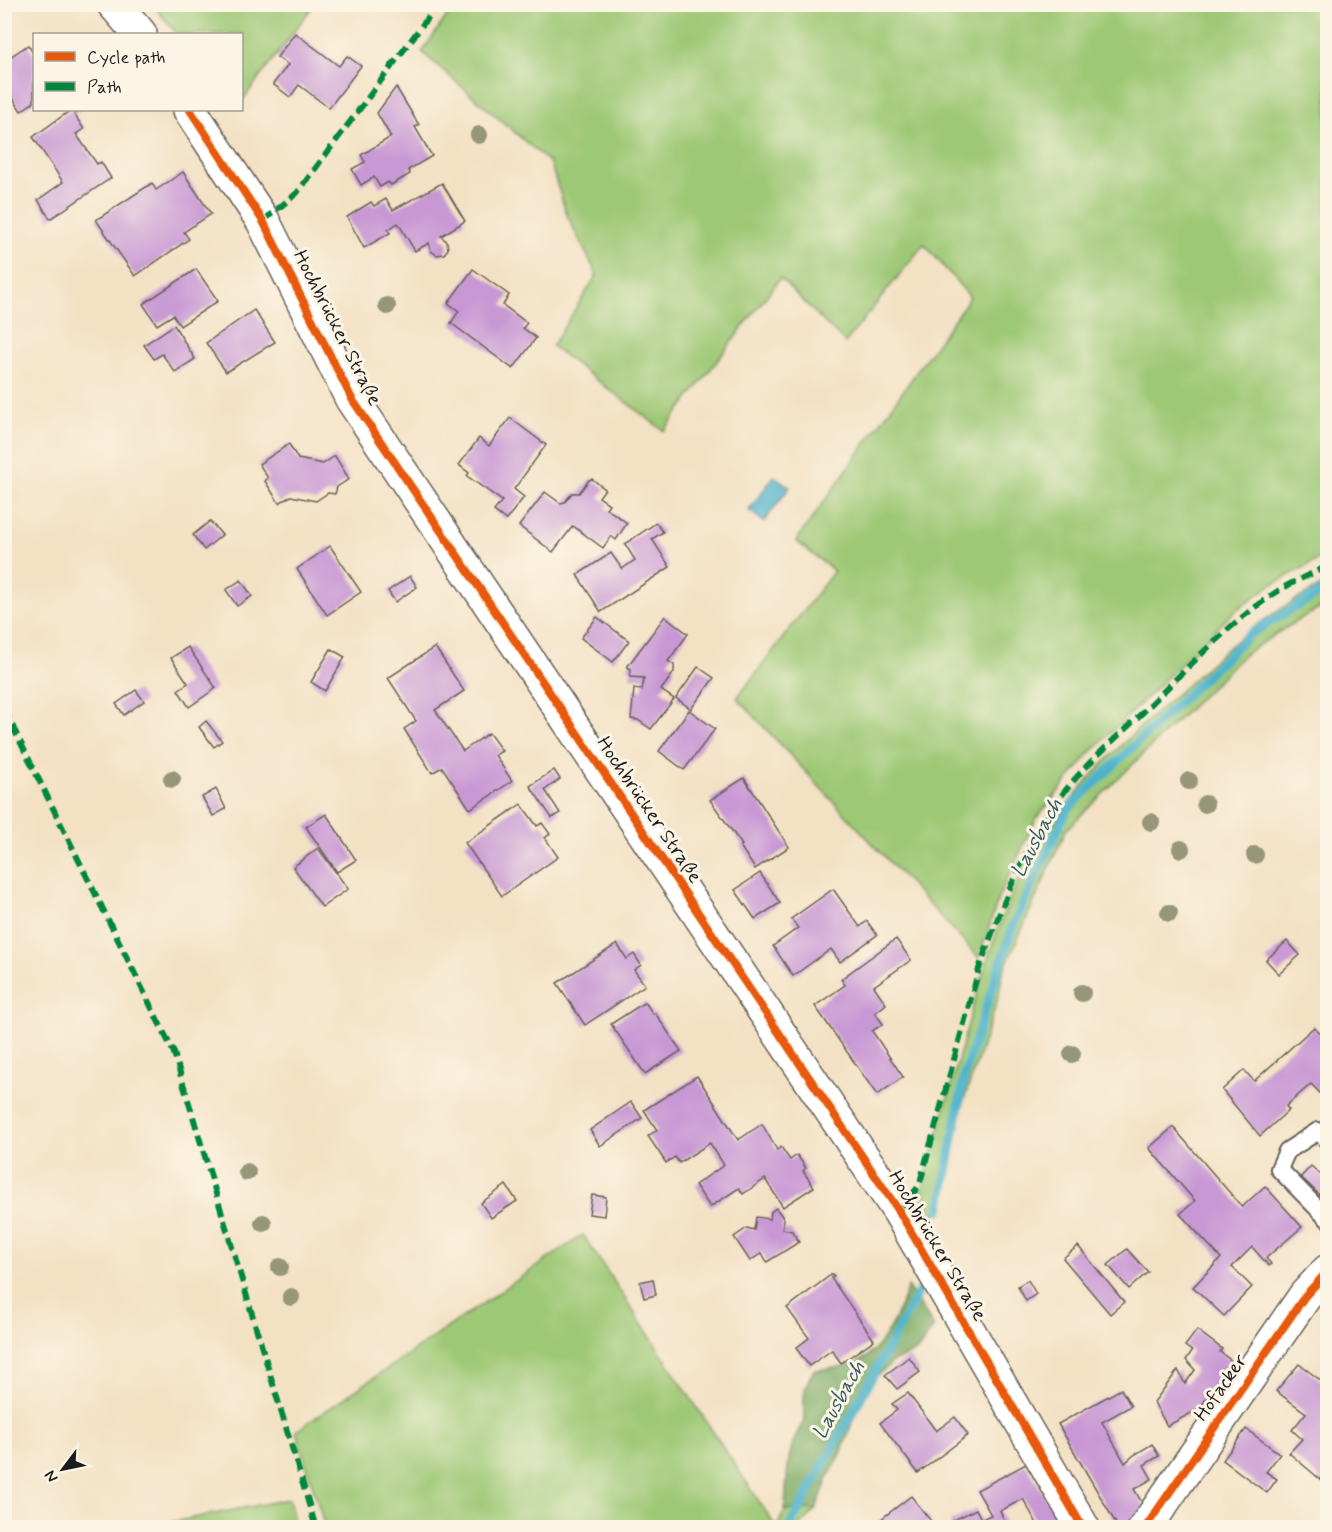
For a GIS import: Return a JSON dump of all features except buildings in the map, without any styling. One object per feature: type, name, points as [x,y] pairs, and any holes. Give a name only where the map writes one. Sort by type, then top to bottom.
[{"type":"street","points":[[114,4],[139,33]]},
{"type":"street","name":"Hochbrücker Straße","points":[[191,111],[263,221],[352,399],[899,1211],[1083,1527]]},
{"type":"street","name":"Hofacker","points":[[1145,1527],[1305,1296],[1328,1271]]},
{"type":"lane","points":[[1328,1141],[1318,1131],[1287,1151],[1279,1169],[1328,1219]]},
{"type":"green space","points":[[455,4],[1327,5],[1327,555],[1271,585],[1236,610],[1090,753],[1036,819],[999,896],[979,958],[737,698],[834,571],[796,541],[970,297],[924,244],[845,343],[780,278],[664,431],[552,346],[597,275],[567,215],[550,163],[422,52]]},
{"type":"green space","points":[[153,5],[314,5],[243,100],[243,33],[176,33]]},
{"type":"green space","points":[[1327,583],[1327,605],[1303,617],[1245,654],[1066,830],[1003,972],[998,998],[963,1103],[935,1216],[921,1196],[953,1078],[999,925],[1016,884],[1037,847],[1084,784],[1158,710],[1242,636],[1284,607]]},
{"type":"green space","points":[[583,1235],[776,1527],[325,1527],[296,1431]]},
{"type":"green space","points":[[908,1287],[934,1327],[917,1351],[895,1361],[874,1378],[854,1417],[841,1454],[828,1478],[816,1509],[785,1510],[790,1452],[798,1430],[805,1420],[804,1394],[810,1377],[814,1370],[856,1363],[874,1350],[882,1341],[900,1308]]},
{"type":"green space","points":[[289,1499],[295,1527],[147,1527]]},
{"type":"green space","points":[[816,1509],[798,1527],[777,1527],[785,1510]]},
{"type":"water","points":[[774,476],[790,487],[764,522],[749,510]]},
{"type":"waterway","name":"Lausbach","points":[[940,1210],[965,1071],[1013,926],[1067,810],[1250,634],[1328,588]]},
{"type":"waterway","name":"Lausbach","points":[[789,1528],[920,1290]]},
{"type":"marked path","points":[[263,221],[297,193],[438,4]]},
{"type":"marked path","points":[[899,1211],[919,1186],[979,969],[994,927],[1020,866],[1053,808],[1072,782],[1094,759],[1239,620],[1275,593],[1328,566]]},
{"type":"marked path","points":[[4,709],[174,1053],[316,1528]]},
{"type":"cycle path","points":[[191,111],[263,221],[352,399],[899,1211],[1083,1528]]},
{"type":"cycle path","points":[[1145,1528],[1305,1296],[1328,1271]]}]
